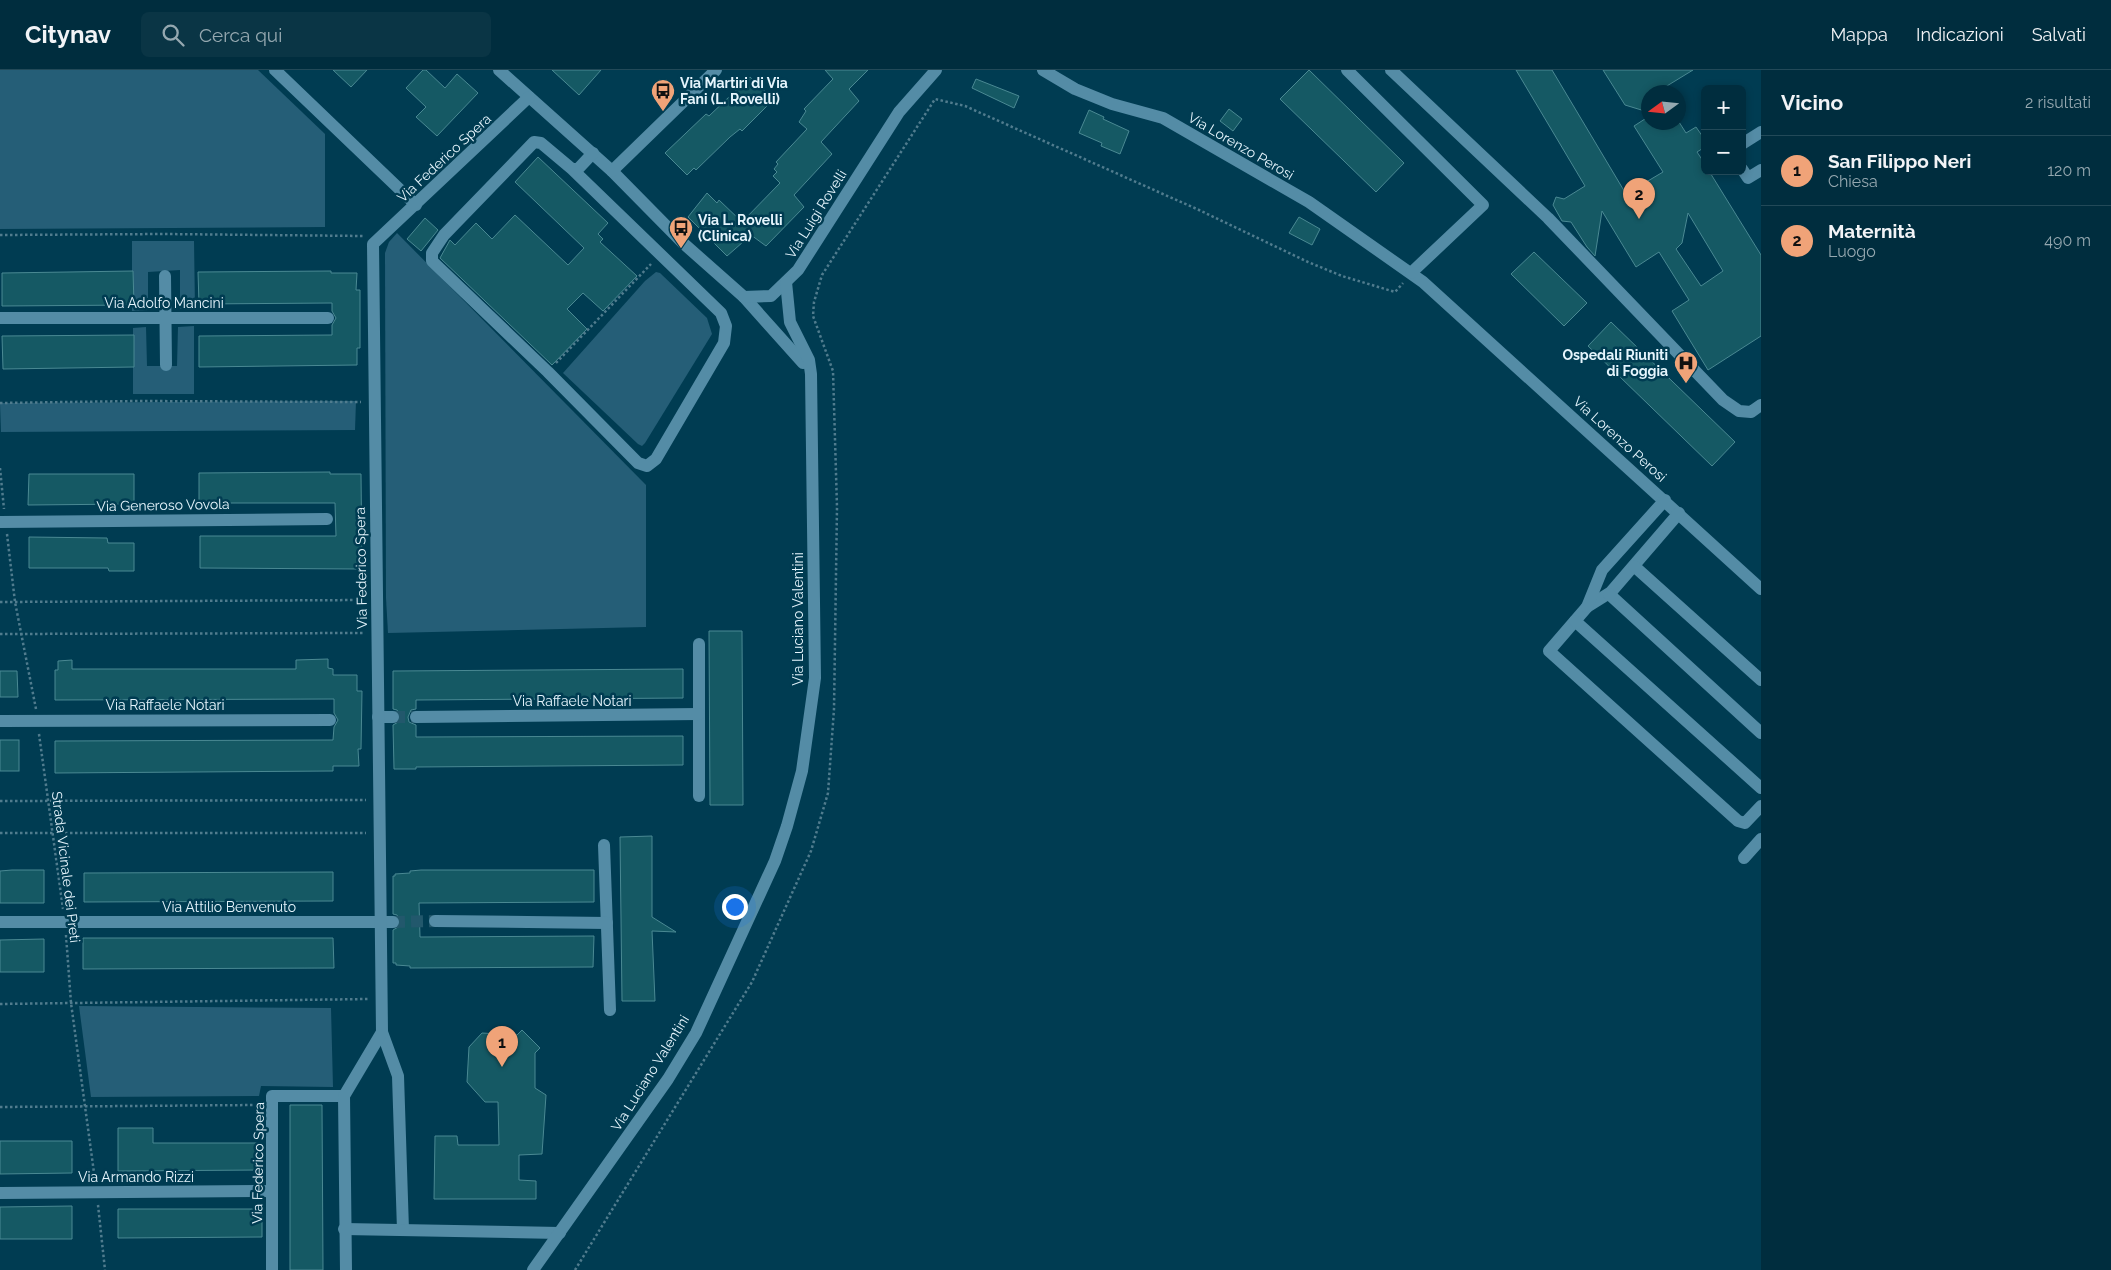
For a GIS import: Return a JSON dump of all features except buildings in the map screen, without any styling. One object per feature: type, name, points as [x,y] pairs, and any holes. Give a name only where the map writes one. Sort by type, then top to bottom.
[{"type":"street","points":[[275,70],[416,206]]},
{"type":"street","points":[[499,70],[612,171],[683,243],[744,297],[798,355],[811,374]]},
{"type":"street","points":[[612,171],[716,70]]},
{"type":"street","name":"Via Luigi Rovelli","points":[[744,297],[771,296],[798,270],[899,112],[936,70]]},
{"type":"street","name":"Via Lorenzo Perosi","points":[[1043,70],[1075,89],[1112,104],[1163,118],[1309,202],[1411,273],[1665,500],[1761,589]]},
{"type":"street","points":[[1347,70],[1483,205],[1411,273]]},
{"type":"street","points":[[1392,70],[1548,218],[1723,400],[1739,410],[1751,412],[1761,405]]},
{"type":"street","name":"Via Federico Spera","points":[[382,1032],[381,998],[387,922],[379,800],[373,244],[416,206],[529,97]]},
{"type":"street","points":[[1746,141],[1761,132]]},
{"type":"street","points":[[534,142],[541,143],[572,169],[660,254],[721,313],[726,326],[724,343],[656,459],[647,466],[638,463],[548,372],[432,260],[432,253],[444,235],[534,142]]},
{"type":"street","points":[[572,169],[578,169],[593,154]]},
{"type":"street","points":[[1746,175],[1748,178],[1761,170]]},
{"type":"street","points":[[165,276],[166,365]]},
{"type":"street","name":"Via Luciano Valentini","points":[[533,1270],[668,1079],[696,1032],[776,861],[802,771],[815,678],[811,374],[809,360],[790,322],[786,282]]},
{"type":"street","name":"Via Adolfo Mancini","points":[[0,318],[328,318]]},
{"type":"street","points":[[1665,500],[1602,570],[1587,607],[1549,651],[1738,821],[1745,823],[1761,806]]},
{"type":"street","points":[[1587,607],[1609,594],[1679,513]]},
{"type":"street","name":"Via Generoso Vovola","points":[[3,522],[327,519]]},
{"type":"street","points":[[1634,566],[1761,680]]},
{"type":"street","points":[[1609,594],[1761,733]]},
{"type":"street","points":[[1575,621],[1761,788]]},
{"type":"street","points":[[699,644],[699,796]]},
{"type":"street","name":"Via Raffaele Notari","points":[[416,717],[699,714]]},
{"type":"street","points":[[378,717],[394,717]]},
{"type":"street","name":"Via Raffaele Notari","points":[[0,721],[330,720]]},
{"type":"street","points":[[1744,858],[1761,839]]},
{"type":"street","points":[[604,845],[610,1010]]},
{"type":"street","points":[[435,921],[607,923]]},
{"type":"street","name":"Via Attilio Benvenuto","points":[[0,922],[387,922]]},
{"type":"street","points":[[382,1032],[398,1076],[403,1230]]},
{"type":"street","points":[[346,1270],[344,1229],[344,1096],[382,1032]]},
{"type":"street","name":"Via Federico Spera","points":[[272,1270],[272,1096],[344,1096]]},
{"type":"street","name":"Via Armando Rizzi","points":[[0,1193],[272,1191]]},
{"type":"street","points":[[344,1229],[560,1232]]},
{"type":"path","points":[[575,1270],[752,982],[811,851],[828,793],[834,709],[837,574],[833,371],[813,316],[814,302],[822,275],[935,99],[964,106],[1199,210],[1308,262],[1342,276],[1395,292],[1411,273]]},
{"type":"path","points":[[0,235],[382,236]]},
{"type":"path","points":[[548,372],[660,254]]},
{"type":"path","points":[[0,403],[138,401],[375,402]]},
{"type":"path","name":"Strada Vicinale dei Preti","points":[[0,468],[3,522],[15,602],[38,720],[65,922],[71,1003],[97,1192],[105,1270]]},
{"type":"path","points":[[0,602],[377,600]]},
{"type":"path","points":[[0,634],[377,633]]},
{"type":"path","points":[[0,801],[379,800]]},
{"type":"path","points":[[0,834],[380,833]]},
{"type":"path","points":[[0,1004],[381,998]]},
{"type":"path","points":[[0,1107],[256,1107],[272,1096]]},
{"type":"shaded area","points":[[0,70],[258,70],[325,134],[325,227],[0,229]]},
{"type":"shaded area","points":[[397,233],[646,485],[646,627],[388,633],[386,598],[385,253],[389,242]]},
{"type":"shaded area","points":[[132,241],[194,241],[195,309],[180,309],[180,270],[148,272],[148,310],[132,311]]},
{"type":"shaded area","points":[[656,272],[660,273],[707,318],[712,334],[642,446],[563,373],[645,281]]},
{"type":"shaded area","points":[[194,326],[194,394],[133,394],[133,328],[146,327],[147,366],[177,366],[178,327]]},
{"type":"shaded area","points":[[356,401],[355,430],[1,432],[0,403]]},
{"type":"shaded area","points":[[79,1006],[331,1008],[333,1087],[261,1086],[259,1096],[91,1097]]},
{"type":"tunnel","points":[[393,717],[416,717]]},
{"type":"tunnel","points":[[393,922],[435,921]]},
{"type":"place","name":"Via Martiri di Via Fani (L. Rovelli)","points":[[663,112]]},
{"type":"place","name":"Maternità","points":[[1639,219]]},
{"type":"place","name":"Via L. Rovelli (Clinica)","points":[[681,249]]},
{"type":"place","name":"Ospedali Riuniti di Foggia","points":[[1686,384]]},
{"type":"place","name":"San Filippo Neri","points":[[502,1067]]}]
